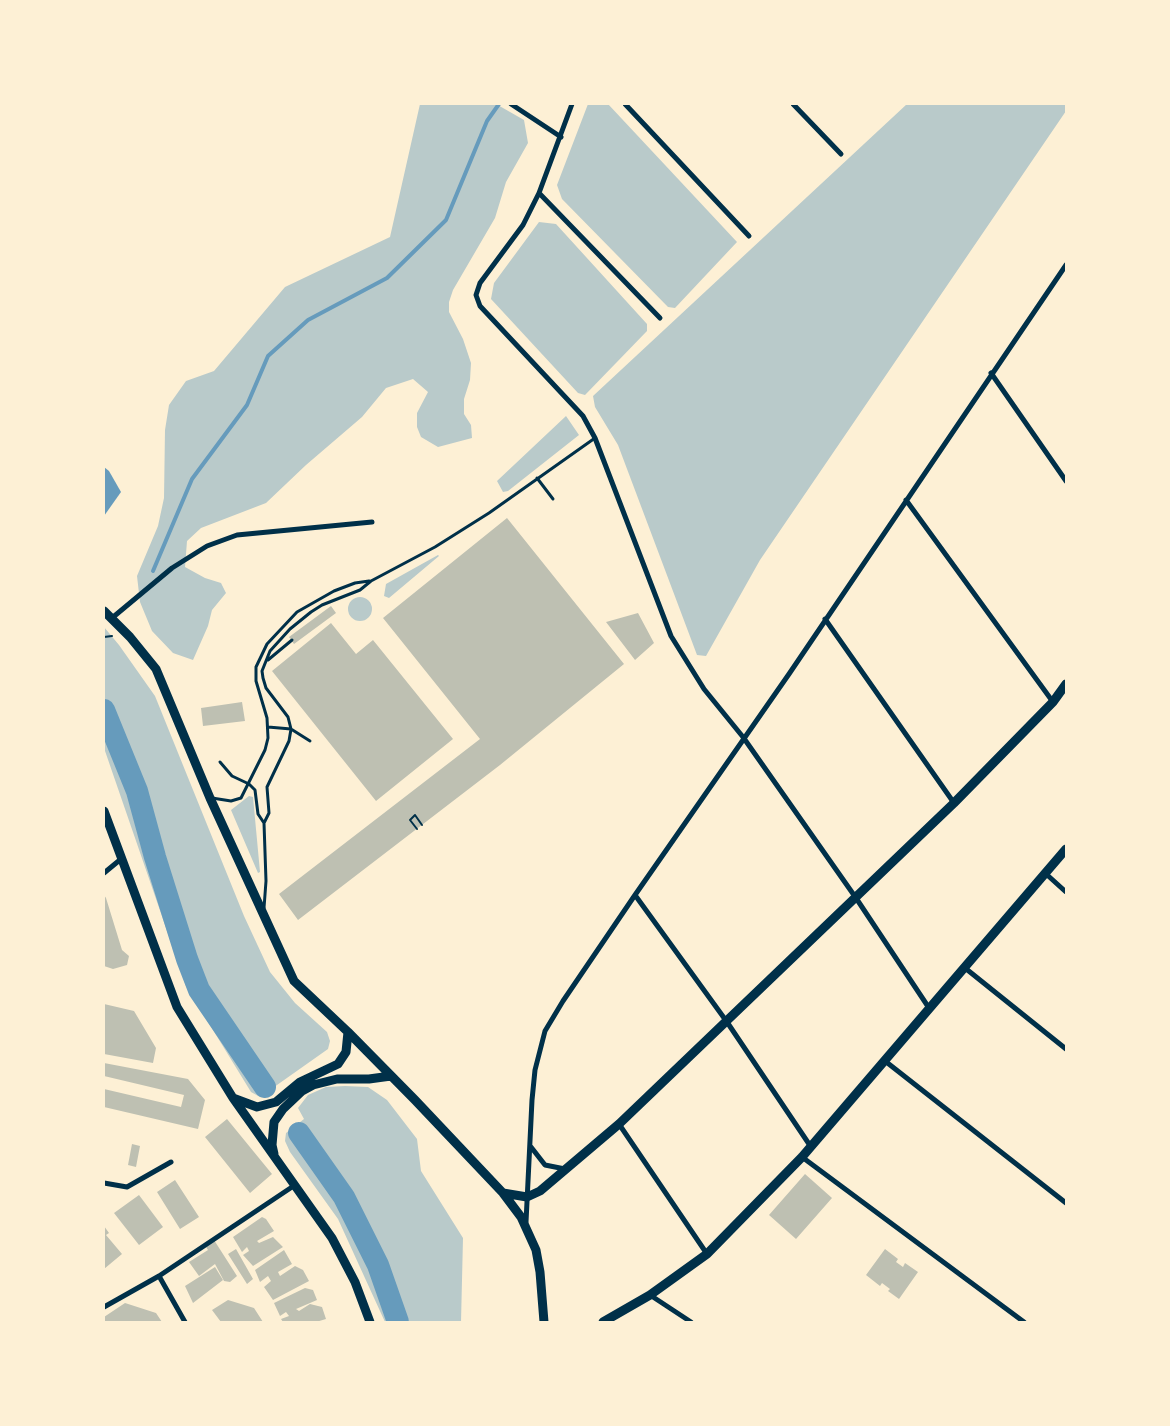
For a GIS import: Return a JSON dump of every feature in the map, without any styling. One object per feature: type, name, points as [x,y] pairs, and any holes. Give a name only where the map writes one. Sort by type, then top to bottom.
[{"type":"main road","points":[[104,611],[156,669],[210,798],[294,981],[348,1032],[503,1193],[526,1226],[536,1250],[544,1323]]},
{"type":"main road","points":[[503,1193],[527,1197],[540,1191],[619,1124],[954,803],[1053,702],[1066,684]]},
{"type":"main road","points":[[104,811],[177,1007],[233,1098],[332,1238],[355,1282],[370,1323]]},
{"type":"main road","points":[[603,1323],[650,1295],[707,1254],[812,1147],[1066,849]]},
{"type":"main road","points":[[233,1098],[257,1107],[276,1102],[300,1082],[338,1064],[346,1052],[348,1032]]},
{"type":"main road","points":[[275,1157],[272,1145],[274,1122],[283,1109],[302,1091],[319,1083],[337,1079],[391,1076]]},
{"type":"street","points":[[512,104],[561,137]]},
{"type":"street","points":[[572,104],[539,193],[523,225],[480,283],[476,295],[480,306],[583,416],[595,438],[671,636],[704,689],[742,737],[856,898],[929,1008]]},
{"type":"street","points":[[625,104],[749,236]]},
{"type":"street","points":[[793,104],[841,154]]},
{"type":"street","points":[[539,193],[660,318]]},
{"type":"street","points":[[526,1226],[532,1100],[535,1070],[545,1031],[742,737],[1066,264]]},
{"type":"street","points":[[991,373],[1066,481]]},
{"type":"street","points":[[906,500],[1053,702]]},
{"type":"street","points":[[112,618],[172,568],[207,546],[237,535],[372,522]]},
{"type":"street","points":[[825,619],[954,803]]},
{"type":"street","points":[[104,873],[121,859]]},
{"type":"street","points":[[1045,873],[1066,892]]},
{"type":"street","points":[[635,895],[727,1022],[812,1147]]},
{"type":"street","points":[[965,968],[1066,1049]]},
{"type":"street","points":[[885,1061],[1066,1203]]},
{"type":"street","points":[[619,1124],[707,1254]]},
{"type":"street","points":[[531,1145],[538,1159],[545,1165],[565,1169]]},
{"type":"street","points":[[802,1157],[1024,1323]]},
{"type":"street","points":[[104,1183],[127,1187],[171,1162]]},
{"type":"street","points":[[104,1307],[159,1276],[295,1185]]},
{"type":"street","points":[[159,1276],[185,1323]]},
{"type":"street","points":[[650,1295],[692,1323]]},
{"type":"lane","points":[[263,915],[266,881],[264,823],[268,813],[267,787],[289,741],[291,729],[288,717],[266,688],[263,678],[265,662],[279,640],[299,621],[322,605],[360,590],[371,580],[435,547],[595,438]]},
{"type":"lane","points":[[537,478],[553,499]]},
{"type":"lane","points":[[210,798],[231,801],[240,798],[265,750],[268,727],[256,681],[256,667],[267,644],[287,621],[312,603],[355,583],[371,580]]},
{"type":"lane","points":[[265,662],[292,640]]},
{"type":"lane","points":[[268,727],[291,729],[310,741]]},
{"type":"lane","points":[[220,762],[231,776],[249,784],[255,790],[258,814],[264,823]]},
{"type":"path","points":[[104,638],[116,635]]},
{"type":"path","points":[[417,829],[410,820],[415,815],[422,825]]},
{"type":"shaded area","points":[[420,104],[496,104],[524,120],[528,143],[506,182],[495,218],[453,290],[449,302],[449,312],[463,339],[471,363],[470,380],[464,399],[464,414],[471,425],[472,438],[438,447],[421,437],[417,427],[417,413],[428,392],[413,379],[386,388],[362,417],[266,503],[201,528],[187,541],[185,567],[205,578],[221,583],[226,593],[212,610],[208,626],[193,660],[173,653],[152,631],[140,602],[137,576],[158,526],[164,498],[165,430],[169,405],[186,381],[214,371],[285,287],[390,237]]},
{"type":"shaded area","points":[[588,104],[608,104],[737,242],[675,308],[668,307],[562,199],[557,185]]},
{"type":"shaded area","points":[[907,104],[1066,104],[1066,111],[760,560],[706,656],[697,655],[618,445],[595,407],[593,396]]},
{"type":"shaded area","points":[[539,222],[556,224],[647,324],[647,331],[585,395],[578,393],[491,299],[494,283]]},
{"type":"shaded area","points":[[566,416],[579,435],[508,491],[503,492],[497,481]]},
{"type":"shaded area","points":[[438,555],[389,598],[384,596],[386,584]]},
{"type":"shaded area","points":[[360,597],[369,600],[372,609],[369,618],[360,621],[351,618],[348,609],[351,600]]},
{"type":"shaded area","points":[[104,627],[155,696],[244,916],[270,972],[295,1003],[327,1032],[330,1041],[328,1049],[260,1097],[251,1092],[186,986],[104,748]]},
{"type":"shaded area","points":[[249,796],[253,797],[260,872],[258,873],[231,810]]},
{"type":"shaded area","points":[[326,1087],[368,1087],[387,1100],[417,1139],[421,1171],[463,1238],[461,1322],[385,1322],[338,1219],[290,1152],[285,1141],[286,1133],[304,1119],[298,1108],[308,1095]]},
{"type":"water","points":[[104,467],[109,471],[121,492],[104,516]]},
{"type":"building","points":[[507,518],[624,664],[500,765],[298,920],[279,894],[480,739],[383,618]]},
{"type":"building","points":[[331,606],[336,613],[294,644],[289,637]]},
{"type":"building","points":[[638,613],[654,643],[635,660],[606,622]]},
{"type":"building","points":[[331,623],[356,654],[373,640],[453,739],[376,801],[272,671]]},
{"type":"building","points":[[242,702],[245,721],[203,726],[201,708]]},
{"type":"building","points":[[104,895],[122,950],[129,956],[127,965],[113,969],[104,966]]},
{"type":"building","points":[[104,1004],[134,1011],[156,1048],[153,1063],[104,1054]]},
{"type":"building","points":[[104,1063],[188,1079],[205,1100],[198,1129],[104,1107],[104,1089],[181,1107],[184,1095],[104,1076]]},
{"type":"building","points":[[227,1119],[272,1174],[250,1193],[205,1137]]},
{"type":"building","points":[[132,1144],[140,1146],[136,1167],[128,1165]]},
{"type":"building","points":[[805,1174],[832,1198],[796,1239],[769,1215]]},
{"type":"building","points":[[175,1180],[199,1217],[180,1229],[157,1192]]},
{"type":"building","points":[[139,1195],[163,1227],[139,1245],[114,1213]]},
{"type":"building","points":[[262,1217],[274,1231],[257,1241],[259,1243],[273,1237],[283,1247],[253,1266],[243,1255],[249,1251],[247,1247],[242,1252],[233,1237]]},
{"type":"building","points":[[104,1226],[109,1233],[106,1235],[122,1254],[104,1269]]},
{"type":"building","points":[[214,1240],[237,1276],[230,1282],[224,1281],[215,1264],[199,1276],[189,1262],[208,1250],[206,1247]]},
{"type":"building","points":[[236,1249],[253,1279],[247,1284],[228,1254]]},
{"type":"building","points":[[885,1249],[898,1259],[896,1262],[903,1267],[905,1263],[918,1272],[899,1299],[882,1283],[880,1286],[866,1275]]},
{"type":"building","points":[[284,1250],[292,1264],[278,1272],[280,1276],[295,1266],[303,1270],[309,1281],[273,1300],[264,1287],[271,1281],[268,1276],[260,1282],[255,1270]]},
{"type":"building","points":[[215,1267],[223,1280],[193,1303],[185,1286]]},
{"type":"building","points":[[305,1288],[313,1290],[317,1300],[296,1309],[299,1311],[310,1304],[322,1307],[326,1319],[316,1322],[283,1322],[281,1319],[289,1316],[286,1312],[280,1316],[274,1303]]},
{"type":"building","points":[[228,1300],[254,1308],[263,1322],[221,1322],[212,1310]]},
{"type":"building","points":[[125,1303],[156,1313],[162,1322],[104,1322],[104,1317]]},
{"type":"waterway","points":[[153,571],[192,479],[247,405],[268,356],[308,320],[387,278],[446,220],[487,121],[499,104]]},
{"type":"waterway","points":[[104,710],[137,791],[155,857],[199,990],[265,1087]]},
{"type":"waterway","points":[[299,1133],[344,1197],[378,1265],[398,1322]]}]
